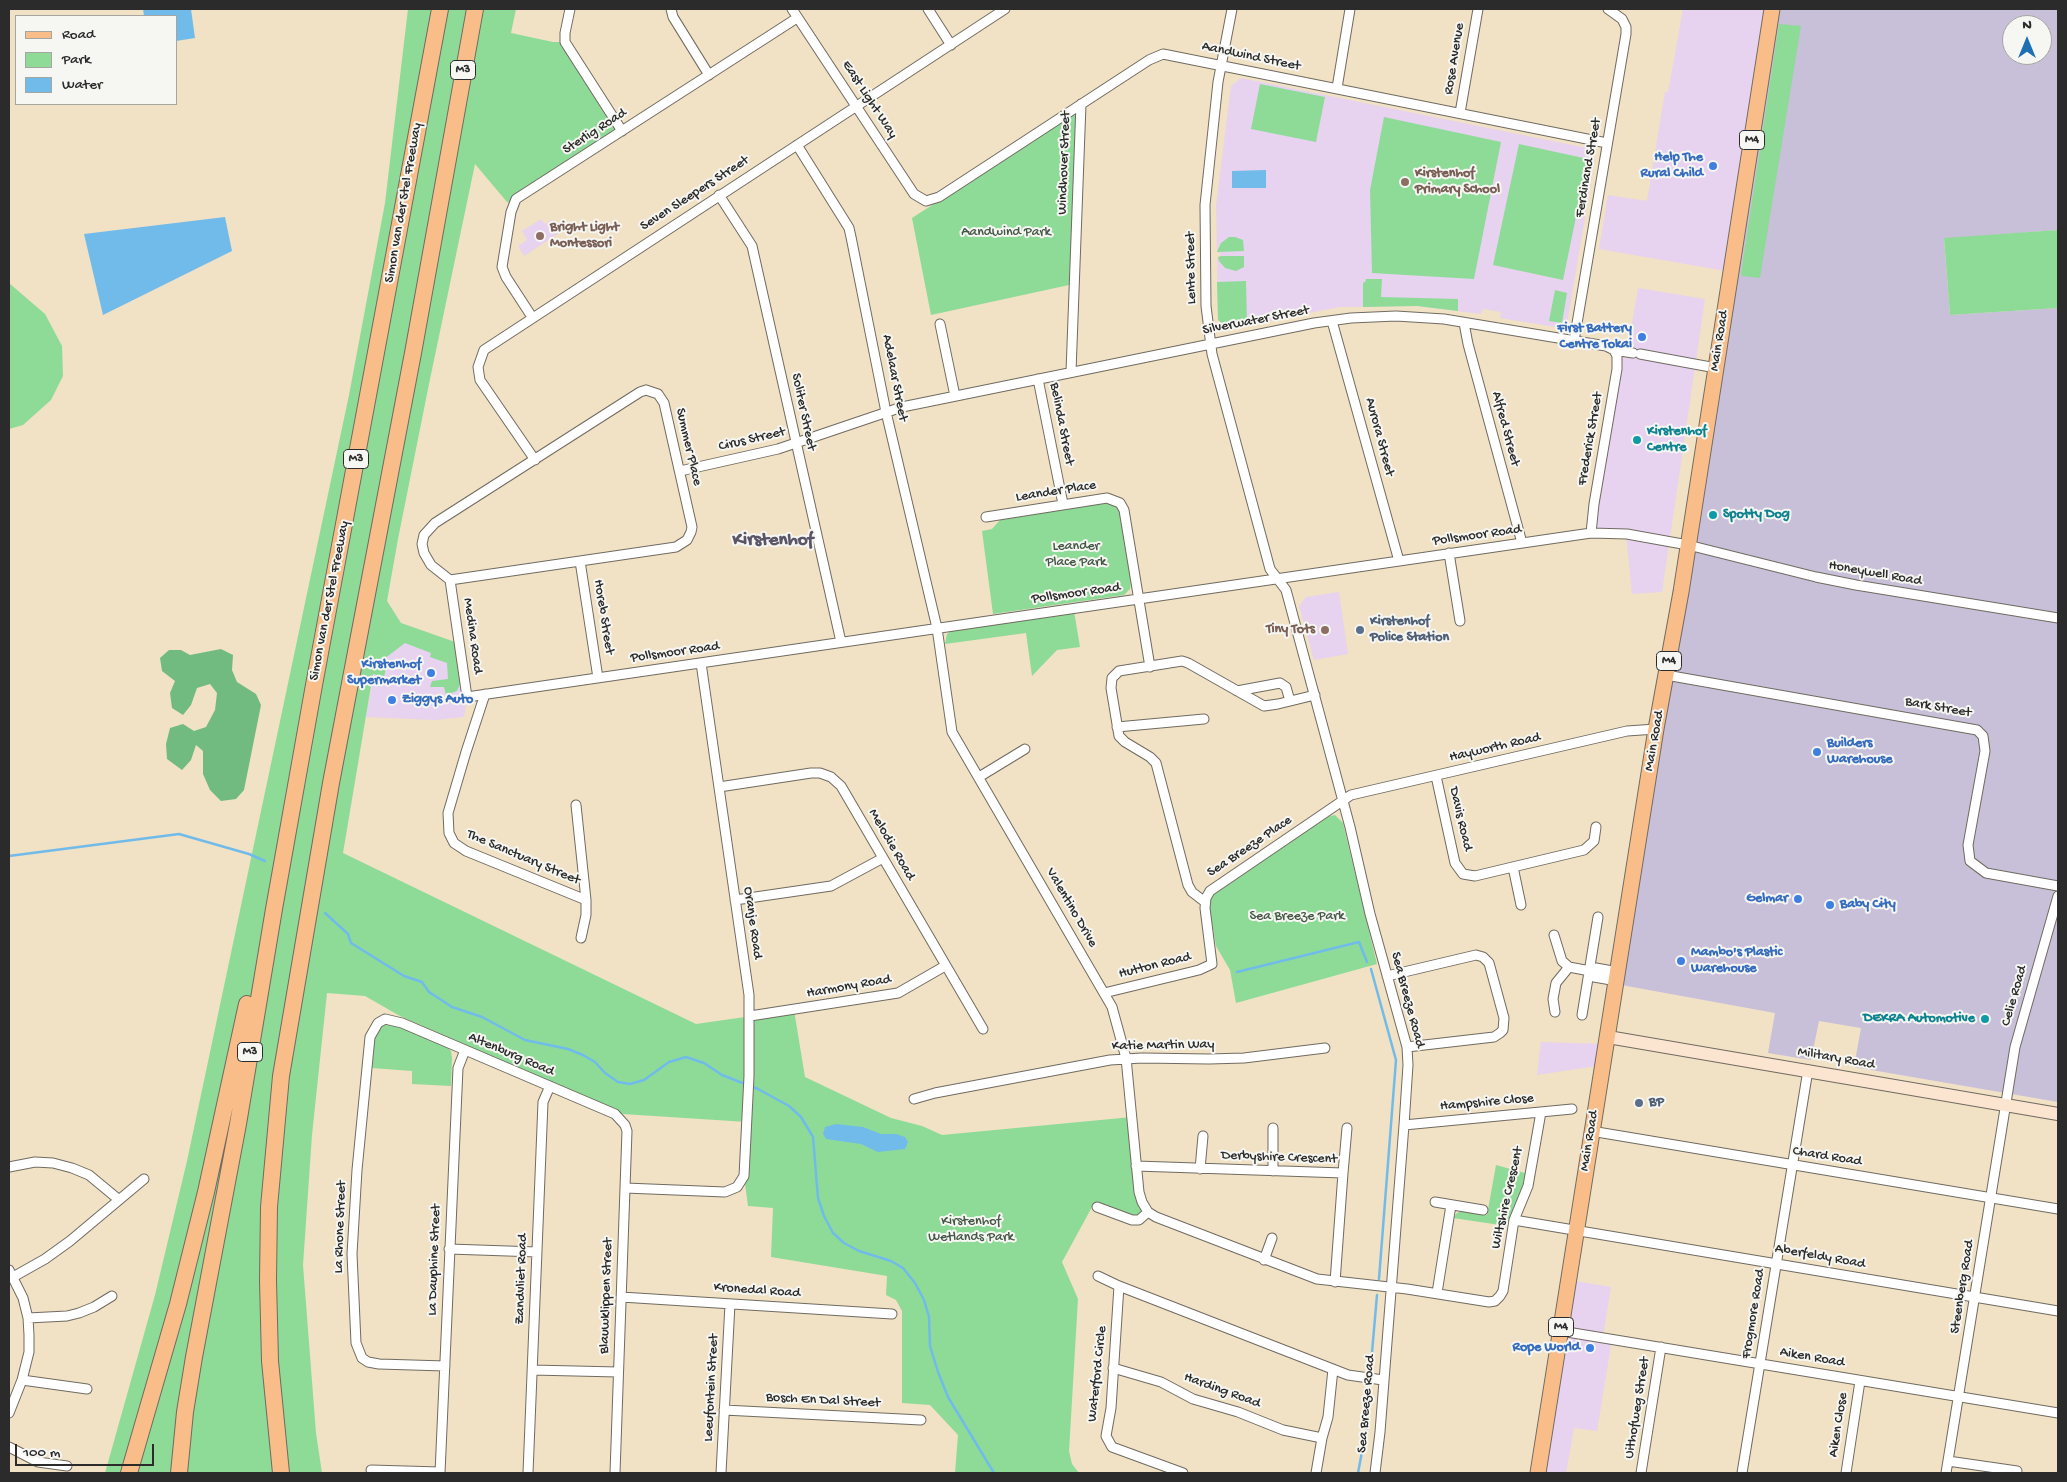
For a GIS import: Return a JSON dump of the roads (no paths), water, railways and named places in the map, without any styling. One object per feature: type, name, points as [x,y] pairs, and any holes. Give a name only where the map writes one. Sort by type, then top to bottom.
[{"type":"highway","points":[[433,40],[435,9]]},
{"type":"highway","name":"Simon van der Stel Freeway","points":[[179,1473],[186,1403],[274,909],[440,9]]},
{"type":"highway","name":"M3","points":[[280,1473],[270,1361],[268,1280],[269,1207],[276,1120],[295,990],[331,783],[413,353],[475,9]]},
{"type":"highway","points":[[465,62],[472,48],[483,9]]},
{"type":"highway","points":[[129,1473],[178,1304],[206,1192],[263,934],[268,918],[274,909]]},
{"type":"main road","name":"Main Road","points":[[1538,1473],[1591,1131],[1688,545],[1772,9]]},
{"type":"main road","name":"Military Road","points":[[1608,1037],[2058,1114]]},
{"type":"street","points":[[570,9],[565,42],[622,131]]},
{"type":"street","points":[[671,9],[673,17],[709,75]]},
{"type":"street","name":"East Light Way","points":[[792,9],[914,194],[926,201]]},
{"type":"street","points":[[928,9],[951,44]]},
{"type":"street","name":"Seven Sleepers Street","points":[[535,460],[478,375],[480,358],[484,350],[1005,9]]},
{"type":"street","name":"Lente Street","points":[[1232,9],[1221,65],[1210,150],[1204,220],[1206,306],[1211,344],[1228,417],[1270,568],[1276,578]]},
{"type":"street","points":[[1337,88],[1350,9]]},
{"type":"street","name":"Rose Avenue","points":[[1460,113],[1478,9]]},
{"type":"street","name":"Ferdinand Street","points":[[1574,341],[1626,34],[1626,27],[1622,19],[1608,9]]},
{"type":"street","name":"Sterlig Road","points":[[532,318],[503,272],[502,267],[512,203],[798,18]]},
{"type":"street","name":"Aandwind Street","points":[[926,201],[939,197],[1155,56],[1171,54],[1607,143]]},
{"type":"street","name":"Windhover Street","points":[[1071,372],[1081,104]]},
{"type":"street","name":"Adelaar Street","points":[[797,145],[848,228],[886,412],[937,628]]},
{"type":"street","name":"Soliter Street","points":[[719,195],[752,246],[841,642]]},
{"type":"street","name":"Silverwater Street","points":[[886,412],[902,407],[1071,372],[1332,321],[1396,316],[1464,322],[1606,346],[1614,350],[1716,368]]},
{"type":"street","name":"Aurora Street","points":[[1332,321],[1399,561]]},
{"type":"street","name":"Alfred Street","points":[[1464,322],[1468,344],[1522,543]]},
{"type":"street","points":[[940,324],[955,396]]},
{"type":"street","name":"Frederick Street","points":[[1591,533],[1594,504],[1617,369],[1618,356],[1614,350]]},
{"type":"street","name":"Belinda Street","points":[[1038,379],[1063,504]]},
{"type":"street","name":"Summer Place","points":[[646,390],[658,394],[664,403],[692,527],[691,532],[686,540],[676,547],[450,580],[430,565],[422,544],[427,531],[435,523],[535,460],[640,392],[646,390]]},
{"type":"street","name":"Cirus Street","points":[[680,471],[796,444],[886,412]]},
{"type":"street","name":"Leander Place","points":[[986,516],[1107,498],[1114,500],[1122,506],[1139,599]]},
{"type":"street","name":"Pollsmoor Road","points":[[467,697],[1591,533],[1626,534],[1688,545]]},
{"type":"street","name":"Honeywell Road","points":[[1688,545],[1856,585],[2058,618]]},
{"type":"street","points":[[1449,554],[1460,621]]},
{"type":"street","name":"Horeb Street","points":[[580,561],[598,678]]},
{"type":"street","name":"Sea Breeze Road","points":[[1276,578],[1286,590],[1315,695],[1370,914],[1406,1047],[1408,1065],[1380,1432],[1374,1473]]},
{"type":"street","name":"Medina Road","points":[[450,580],[467,697]]},
{"type":"street","points":[[1139,599],[1150,667]]},
{"type":"street","name":"Valentino Drive","points":[[937,628],[952,732],[1112,1007],[1126,1058],[1138,1192],[1148,1212]]},
{"type":"street","points":[[1205,902],[1192,892],[1188,885],[1156,763],[1150,757],[1122,740],[1111,688],[1112,678],[1119,671],[1185,662],[1264,706],[1315,695]]},
{"type":"street","name":"Oranje Road","points":[[625,1188],[726,1192],[737,1187],[744,1176],[749,1094],[749,995],[702,663]]},
{"type":"street","name":"Bark Street","points":[[1666,675],[1970,727],[1977,730],[1983,736],[1985,751],[1968,845],[1970,861],[1986,873],[2058,886]]},
{"type":"street","points":[[1237,690],[1280,683],[1286,687],[1290,701]]},
{"type":"street","name":"The Sanctuary Street","points":[[485,694],[448,813],[449,833],[454,843],[466,850],[586,900]]},
{"type":"street","points":[[1118,728],[1204,719]]},
{"type":"street","name":"Hayworth Road","points":[[1343,801],[1351,796],[1627,732],[1656,730]]},
{"type":"street","points":[[979,777],[1025,749]]},
{"type":"street","name":"Melodie Road","points":[[719,787],[811,773],[826,774],[841,786],[982,1029]]},
{"type":"street","name":"Davis Road","points":[[1436,776],[1458,869],[1463,874],[1473,876],[1584,850],[1594,841],[1596,827]]},
{"type":"street","name":"Sea Breeze Place","points":[[1205,902],[1210,891],[1343,801]]},
{"type":"street","name":"The Sanctuary Street","points":[[576,805],[586,900],[586,915],[581,938]]},
{"type":"street","points":[[735,900],[831,886],[883,858]]},
{"type":"street","points":[[1513,867],[1521,905]]},
{"type":"street","name":"Celie Road","points":[[2006,1106],[2015,1047],[2058,896]]},
{"type":"street","name":"Hutton Road","points":[[1104,993],[1199,970],[1212,964],[1205,902]]},
{"type":"street","points":[[1582,1015],[1598,917]]},
{"type":"street","points":[[1554,935],[1562,961],[1570,967],[1590,971],[1594,976],[1617,976]]},
{"type":"street","points":[[1387,976],[1476,956],[1483,957],[1489,963],[1504,1018],[1503,1030],[1494,1036],[1406,1047]]},
{"type":"street","name":"Harmony Road","points":[[750,1016],[898,993],[945,966]]},
{"type":"street","points":[[1555,1012],[1553,999],[1556,983],[1570,967]]},
{"type":"street","name":"Altenburg Road","points":[[385,1020],[394,1020],[550,1086],[615,1114],[623,1121]]},
{"type":"street","name":"La Rhone Street","points":[[385,1020],[378,1023],[370,1037],[357,1170],[352,1254],[356,1343],[362,1358],[368,1362],[445,1366]]},
{"type":"street","name":"Katie Martin Way","points":[[914,1099],[935,1092],[1126,1058],[1235,1058],[1325,1048]]},
{"type":"street","name":"La Dauphine Street","points":[[440,1473],[458,1068],[465,1050]]},
{"type":"street","name":"Frogmore Road","points":[[1742,1473],[1808,1070]]},
{"type":"street","name":"Zandvliet Road","points":[[528,1473],[543,1102],[550,1086]]},
{"type":"street","name":"Steenberg Road","points":[[1946,1473],[2006,1106]]},
{"type":"street","name":"Hampshire Close","points":[[1404,1125],[1572,1109]]},
{"type":"street","name":"Wiltshire Crescent","points":[[1391,1288],[1437,1293],[1489,1302],[1498,1299],[1503,1291],[1514,1220],[1528,1186],[1541,1112]]},
{"type":"street","name":"Blauwklippen Street","points":[[615,1473],[627,1132],[623,1121]]},
{"type":"street","points":[[1273,1171],[1274,1128]]},
{"type":"street","points":[[1343,1173],[1347,1128]]},
{"type":"street","name":"Chard Road","points":[[1591,1131],[2058,1209]]},
{"type":"street","points":[[1200,1169],[1203,1136]]},
{"type":"street","points":[[9,1167],[34,1162],[53,1163],[72,1168],[90,1175],[118,1199]]},
{"type":"street","name":"Derbyshire Crescent","points":[[1136,1166],[1343,1173],[1335,1282]]},
{"type":"street","points":[[9,1413],[22,1380],[29,1352],[28,1318],[23,1298],[11,1274],[45,1259],[96,1221],[118,1199],[144,1179]]},
{"type":"street","points":[[1435,1202],[1483,1210]]},
{"type":"street","points":[[1437,1293],[1451,1205]]},
{"type":"street","points":[[1097,1206],[1132,1220],[1139,1220],[1148,1212],[1156,1217],[1264,1260],[1317,1279],[1391,1288]]},
{"type":"street","name":"Aberfeldy Road","points":[[1514,1220],[2058,1311]]},
{"type":"street","points":[[1264,1260],[1272,1238]]},
{"type":"street","points":[[449,1249],[537,1252]]},
{"type":"street","points":[[1098,1276],[1333,1370],[1348,1375],[1383,1380]]},
{"type":"street","name":"Waterford Circle","points":[[1119,1286],[1111,1408],[1106,1430],[1108,1442],[1112,1447],[1183,1473]]},
{"type":"street","points":[[28,1318],[67,1316],[79,1313],[94,1307],[112,1296]]},
{"type":"street","name":"Kronedal Road","points":[[620,1297],[892,1314]]},
{"type":"street","name":"Leeufontein Street","points":[[721,1473],[730,1304]]},
{"type":"street","name":"Aiken Road","points":[[1561,1330],[2058,1413]]},
{"type":"street","name":"Uithofweg Street","points":[[1641,1473],[1661,1347]]},
{"type":"street","name":"Harding Road","points":[[1113,1368],[1161,1382],[1193,1399],[1238,1412],[1283,1430],[1322,1438]]},
{"type":"street","points":[[532,1370],[618,1372]]},
{"type":"street","points":[[1316,1473],[1328,1417],[1333,1370]]},
{"type":"street","points":[[22,1380],[87,1389]]},
{"type":"street","name":"Aiken Close","points":[[1846,1473],[1860,1381]]},
{"type":"street","name":"Bosch En Dal Street","points":[[724,1410],[921,1420]]},
{"type":"street","points":[[9,1447],[38,1462],[67,1466]]},
{"type":"street","points":[[1948,1461],[2017,1471]]},
{"type":"street","points":[[371,1470],[440,1473]]},
{"type":"water","points":[[143,9],[191,9],[195,38],[178,41],[178,15],[144,15]]},
{"type":"water","points":[[1266,170],[1266,188],[1232,188],[1232,171]]},
{"type":"water","points":[[225,217],[232,251],[103,315],[84,234]]},
{"type":"water","points":[[836,1124],[863,1127],[881,1134],[896,1134],[905,1137],[908,1142],[905,1149],[878,1152],[861,1144],[826,1139],[823,1134],[825,1127]]},
{"type":"waterway","points":[[9,856],[179,834],[249,854],[265,861]]},
{"type":"waterway","points":[[325,913],[348,934],[351,943],[404,976],[422,982],[429,992],[452,1007],[482,1017],[525,1040],[568,1049],[583,1055],[595,1062],[605,1073],[618,1082],[630,1084],[644,1080],[669,1062],[686,1057],[704,1063],[722,1075],[758,1089],[789,1106],[801,1117],[813,1137],[818,1198],[824,1216],[833,1233],[844,1243],[859,1251],[891,1261],[903,1268],[915,1283],[924,1300],[929,1317],[930,1346],[948,1397],[994,1473]]},
{"type":"waterway","points":[[1237,972],[1359,942],[1367,962]]},
{"type":"waterway","points":[[1371,969],[1396,1060],[1379,1279]]},
{"type":"waterway","points":[[1371,1364],[1377,1295]]},
{"type":"waterway","points":[[1358,1473],[1367,1425],[1369,1392]]},
{"type":"place","name":"Help The Rural Child","points":[[1713,166]]},
{"type":"place","name":"Kirstenhof Primary School","points":[[1405,182]]},
{"type":"place","name":"Bright Light Montessori","points":[[540,236]]},
{"type":"place","name":"First Battery Centre Tokai","points":[[1642,337]]},
{"type":"place","name":"Kirstenhof Centre","points":[[1637,440]]},
{"type":"place","name":"Spotty Dog","points":[[1713,515]]},
{"type":"place","name":"Tiny Tots","points":[[1325,630]]},
{"type":"place","name":"Kirstenhof Police Station","points":[[1360,630]]},
{"type":"place","name":"Kirstenhof Supermarket","points":[[431,673]]},
{"type":"place","name":"Ziggys Auto","points":[[392,700]]},
{"type":"place","name":"Builders Warehouse","points":[[1817,752]]},
{"type":"place","name":"Gelmar","points":[[1798,899]]},
{"type":"place","name":"Baby City","points":[[1830,905]]},
{"type":"place","name":"Mambo's Plastic Warehouse","points":[[1681,961]]},
{"type":"place","name":"DEKRA Automotive","points":[[1985,1019]]},
{"type":"place","name":"BP","points":[[1639,1103]]},
{"type":"place","name":"Rope World","points":[[1590,1348]]},
{"type":"district","name":"Kirstenhof","points":[[773,541]]},
{"type":"park label","name":"Aandwind Park","points":[[1006,233]]},
{"type":"park label","name":"Leander Place Park","points":[[1076,556]]},
{"type":"park label","name":"Sea Breeze Park","points":[[1297,917]]},
{"type":"park label","name":"Kirstenhof Wetlands Park","points":[[971,1230]]}]
